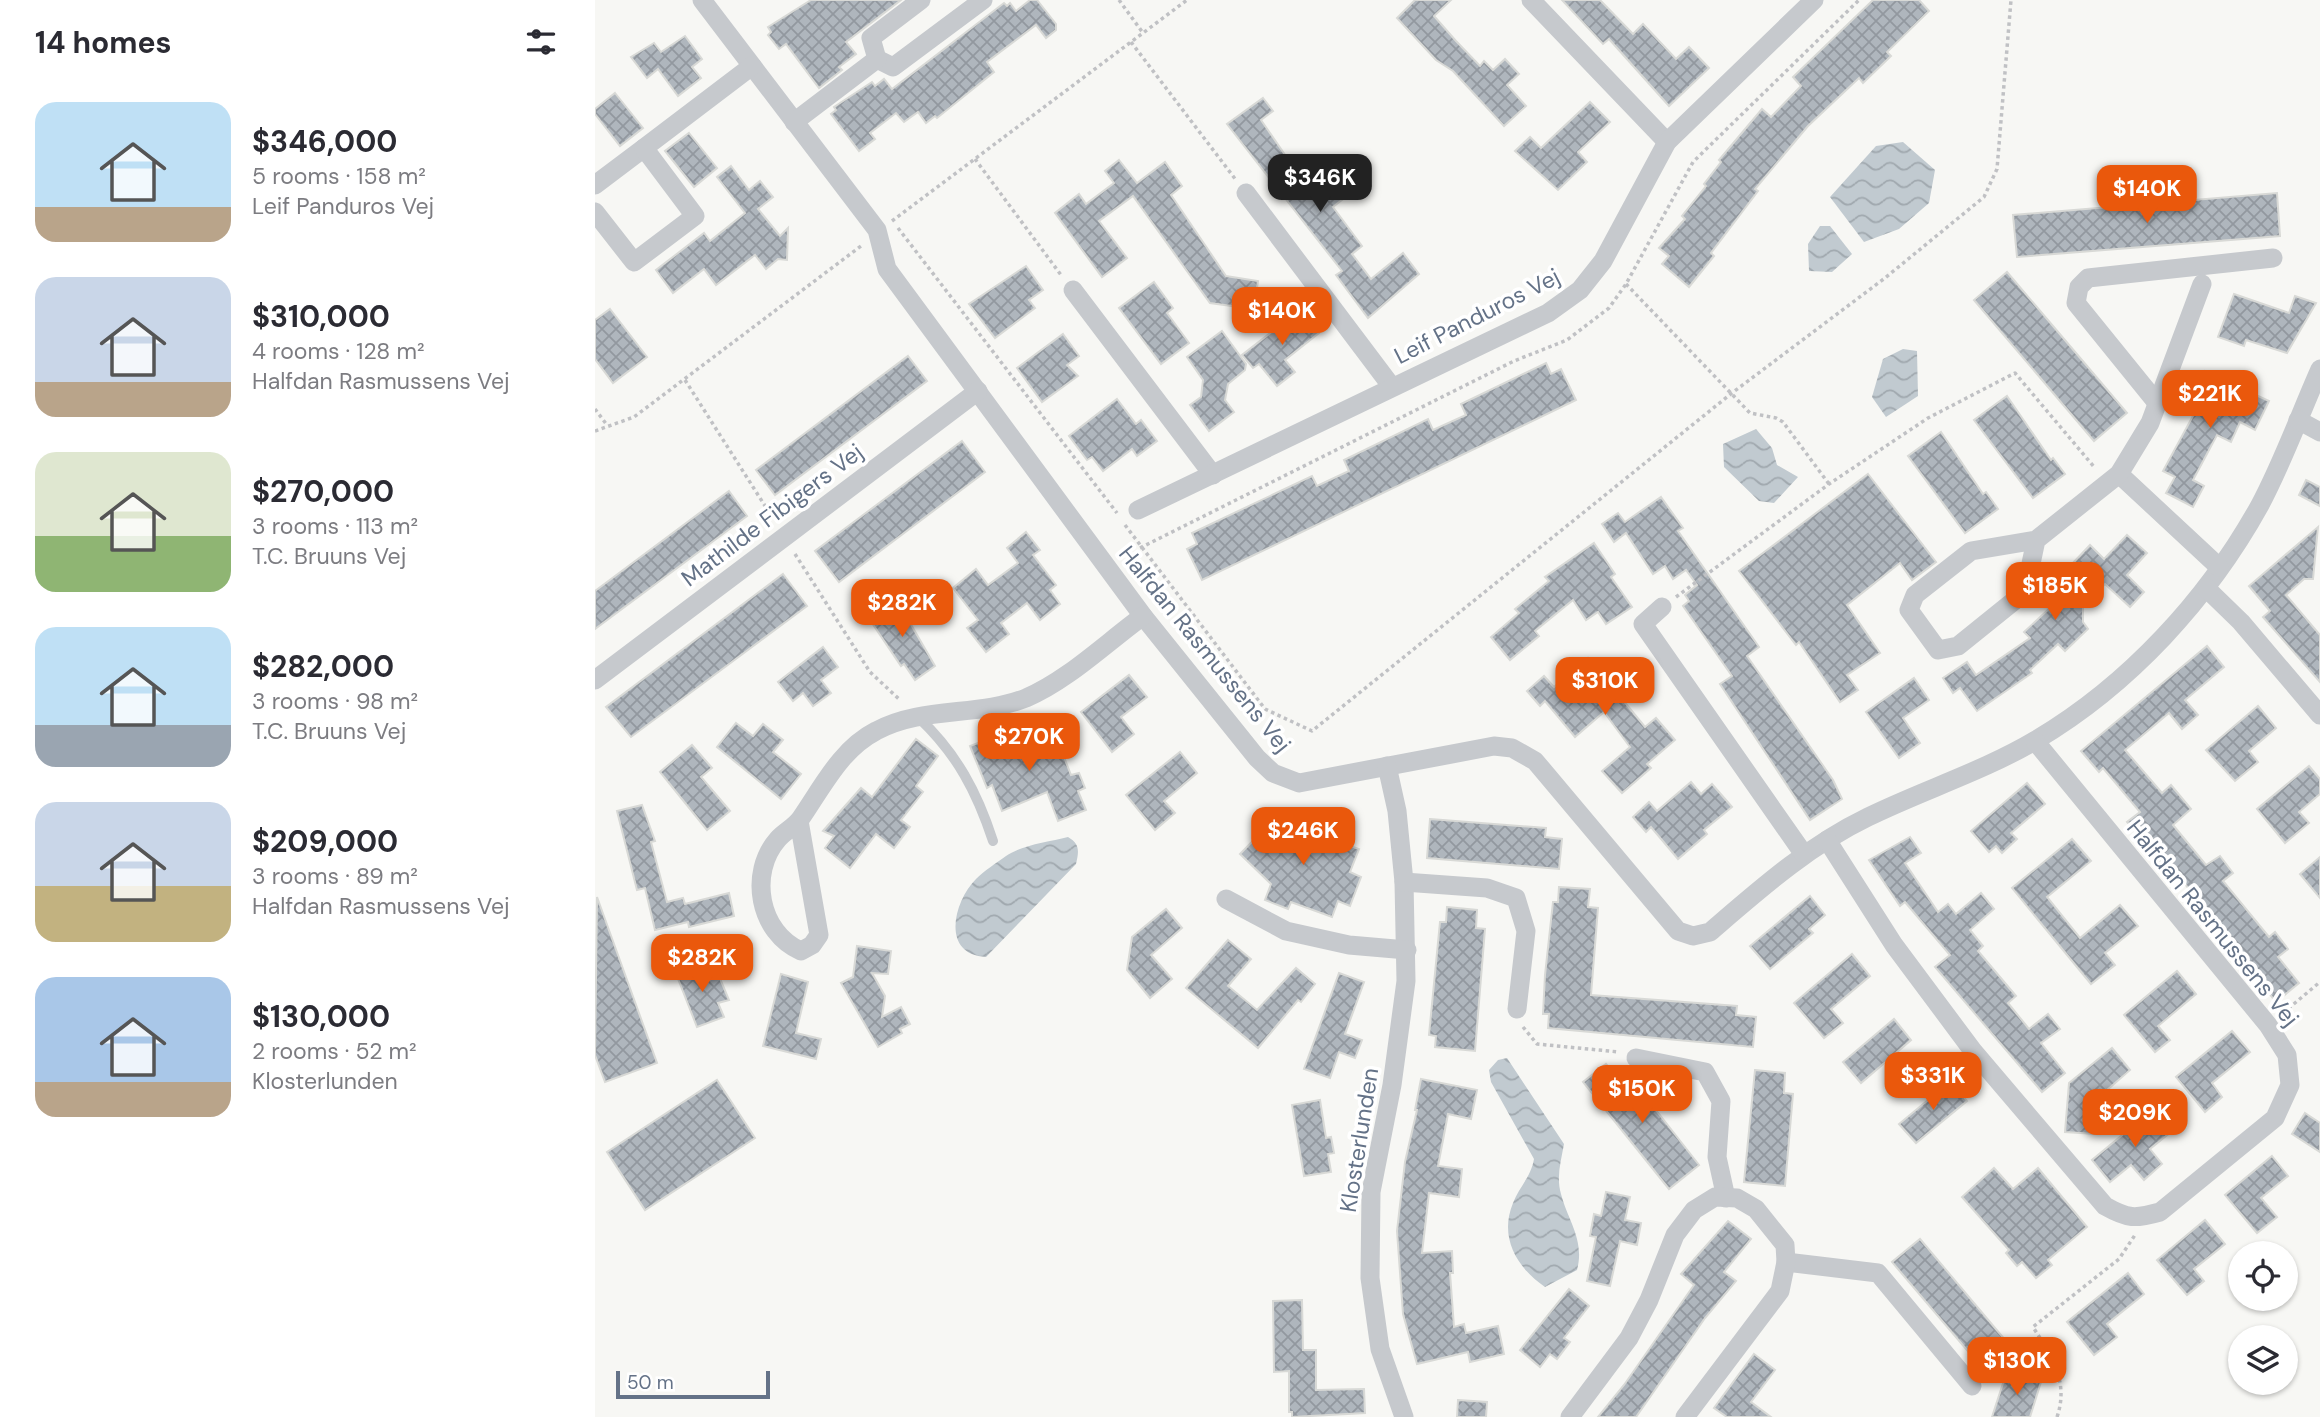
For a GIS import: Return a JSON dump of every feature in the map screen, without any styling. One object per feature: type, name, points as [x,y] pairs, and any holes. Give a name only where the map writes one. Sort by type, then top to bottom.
[{"type":"street","points":[[702,0],[794,122],[885,226]]},
{"type":"street","points":[[921,0],[871,38],[877,59],[893,67],[983,0]]},
{"type":"street","points":[[1531,0],[1667,142]]},
{"type":"street","name":"Leif Panduros Vej","points":[[1137,510],[1548,313],[1580,290],[1603,261],[1667,142],[1814,0]]},
{"type":"street","points":[[794,122],[877,59]]},
{"type":"street","points":[[595,185],[752,66]]},
{"type":"street","points":[[595,212],[633,262],[695,216],[644,148]]},
{"type":"street","name":"Leif Panduros Vej","points":[[1246,193],[1392,387]]},
{"type":"street","name":"Halfdan Rasmussens Vej","points":[[885,226],[887,270],[1143,616],[1257,758],[1273,773],[1299,783],[1494,747],[1512,748],[1535,761],[1678,931],[1693,936],[1710,932],[1803,853],[1866,818],[2035,741],[2100,698],[2151,650],[2220,567],[2260,505],[2320,369]]},
{"type":"street","points":[[2157,403],[2076,303],[2079,287],[2088,278],[2273,258]]},
{"type":"street","points":[[2036,540],[2025,592],[1958,646],[1938,650],[1909,610],[1915,595],[1971,551],[2036,540],[2113,478],[2150,424],[2202,284]]},
{"type":"street","points":[[1073,290],[1213,475]]},
{"type":"street","name":"Mathilde Fibigers Vej","points":[[595,680],[978,391]]},
{"type":"street","points":[[2298,420],[2320,432]]},
{"type":"street","points":[[2113,478],[2220,567]]},
{"type":"street","points":[[2206,587],[2241,622],[2320,715]]},
{"type":"street","points":[[1662,607],[1643,624],[1803,853]]},
{"type":"street","points":[[799,821],[819,935],[812,945],[801,951],[789,946],[773,929],[760,895],[762,866],[777,840],[799,821],[853,745],[877,730],[917,716],[1002,704],[1025,698],[1052,683],[1143,616]]},
{"type":"street","name":"Halfdan Rasmussens Vej","points":[[2035,741],[2267,1025],[2287,1055],[2290,1085],[2275,1118],[2160,1212],[2137,1219]]},
{"type":"street","name":"Klosterlunden","points":[[1387,766],[1398,811],[1404,882],[1406,981],[1392,1086],[1371,1192],[1370,1278],[1380,1349],[1403,1417]]},
{"type":"street","points":[[1827,840],[1894,945],[1973,1051],[2105,1206],[2122,1216],[2137,1219]]},
{"type":"street","points":[[1404,882],[1487,888],[1516,898],[1526,931],[1517,1009]]},
{"type":"street","points":[[1226,899],[1286,931],[1315,939],[1407,950]]},
{"type":"street","points":[[1636,1059],[1705,1072],[1721,1101],[1717,1157],[1726,1198]]},
{"type":"street","points":[[1570,1417],[1629,1338],[1649,1300],[1675,1235],[1694,1210],[1715,1197],[1737,1198],[1756,1209],[1784,1245],[1786,1262],[1780,1291],[1685,1417]]},
{"type":"street","points":[[1786,1262],[1878,1273],[1972,1386]]},
{"type":"lane","points":[[917,716],[940,738],[963,767],[980,801],[993,841]]},
{"type":"path","points":[[1119,0],[1143,33]]},
{"type":"path","points":[[595,432],[607,425],[634,417],[1187,0]]},
{"type":"path","points":[[885,226],[1265,709],[1313,731],[1732,393],[1885,278],[1984,197],[1997,169],[2011,0]]},
{"type":"path","points":[[1131,42],[1246,193]]},
{"type":"path","points":[[975,159],[1073,290]]},
{"type":"path","points":[[1626,284],[1750,413],[1783,422],[1829,484]]},
{"type":"path","points":[[1662,607],[1829,484],[1928,418],[2015,373],[2113,478]]},
{"type":"path","points":[[595,409],[607,425]]},
{"type":"path","points":[[2267,1025],[2320,982]]},
{"type":"path","points":[[1517,1009],[1518,1020],[1537,1044],[1625,1053],[1636,1059]]},
{"type":"path","points":[[2057,1417],[2064,1397],[2054,1361],[2033,1327],[2119,1259],[2134,1238],[2137,1219]]},
{"type":"water","points":[[1903,142],[1935,170],[1929,203],[1899,229],[1864,242],[1830,197],[1876,146]]},
{"type":"water","points":[[1820,226],[1830,226],[1852,254],[1832,272],[1809,271],[1808,244]]},
{"type":"water","points":[[1903,349],[1917,351],[1918,396],[1886,417],[1872,397],[1883,359]]},
{"type":"water","points":[[1756,429],[1772,448],[1777,465],[1798,477],[1774,503],[1759,501],[1724,467],[1723,444]]},
{"type":"water","points":[[1068,837],[1078,848],[1076,864],[986,957],[972,954],[962,947],[955,926],[957,913],[968,889],[976,879],[1012,852]]},
{"type":"water","points":[[1507,1058],[1564,1144],[1559,1181],[1564,1204],[1575,1231],[1579,1259],[1577,1270],[1545,1287],[1518,1261],[1509,1239],[1509,1216],[1513,1203],[1534,1159],[1491,1082],[1489,1070],[1498,1060]]},
{"type":"building","points":[[811,0],[901,0],[846,42],[856,54],[839,67],[842,70],[819,88],[786,44],[779,49],[768,35],[771,32],[768,27]]},
{"type":"building","points":[[1030,0],[1037,0],[1056,24],[1056,30],[1046,38],[1036,25],[987,62],[994,72],[937,118],[935,116],[926,123],[918,112],[904,122],[896,113],[870,133],[875,139],[859,151],[831,114],[836,110],[834,107],[872,82],[875,86],[884,79],[892,89],[1004,3],[1007,6],[1010,3],[1016,11]]},
{"type":"building","points":[[1415,0],[1451,0],[1434,16],[1456,41],[1480,66],[1484,61],[1493,70],[1505,59],[1519,74],[1507,85],[1526,106],[1504,126],[1453,71],[1436,60],[1397,18]]},
{"type":"building","points":[[1562,0],[1600,0],[1633,34],[1643,24],[1676,59],[1689,47],[1709,68],[1669,106],[1609,39],[1603,44]]},
{"type":"building","points":[[1873,0],[1919,0],[1929,11],[1887,52],[1891,56],[1863,83],[1859,78],[1808,126],[1755,189],[1758,191],[1711,253],[1714,256],[1689,287],[1662,264],[1669,256],[1659,248],[1685,219],[1682,216],[1706,186],[1704,184],[1721,162],[1719,160],[1762,109],[1771,117],[1801,86],[1793,77]]},
{"type":"building","points":[[685,36],[702,59],[692,67],[701,78],[678,96],[658,69],[647,78],[631,57],[654,43],[661,52]]},
{"type":"building","points":[[615,93],[643,128],[620,146],[595,114],[595,109]]},
{"type":"building","points":[[1263,98],[1273,111],[1261,120],[1301,178],[1311,171],[1317,179],[1324,174],[1343,199],[1333,207],[1362,246],[1352,254],[1371,279],[1403,253],[1419,274],[1368,318],[1336,275],[1342,271],[1227,124]]},
{"type":"building","points":[[1590,102],[1610,122],[1578,152],[1587,162],[1558,190],[1515,151],[1530,137],[1541,148]]},
{"type":"building","points":[[689,133],[717,168],[694,187],[665,151]]},
{"type":"building","points":[[1119,160],[1137,183],[1165,162],[1182,186],[1171,195],[1226,276],[1258,281],[1254,309],[1210,303],[1133,196],[1099,221],[1127,258],[1102,277],[1055,213],[1079,194],[1086,204],[1114,183],[1105,171]]},
{"type":"building","points":[[731,166],[749,190],[760,181],[773,197],[758,209],[780,236],[788,228],[787,260],[778,259],[766,269],[755,255],[716,285],[704,269],[673,293],[656,270],[704,233],[710,241],[745,213],[717,177]]},
{"type":"building","points":[[2277,193],[2280,236],[2017,257],[2013,215]]},
{"type":"building","points":[[1026,266],[1043,290],[1029,300],[1035,308],[995,338],[969,304]]},
{"type":"building","points":[[2007,272],[2127,413],[2094,441],[1974,300]]},
{"type":"building","points":[[1154,282],[1173,308],[1167,313],[1189,343],[1161,364],[1119,308]]},
{"type":"building","points":[[2234,294],[2289,313],[2295,296],[2316,303],[2287,353],[2246,340],[2244,346],[2218,337]]},
{"type":"building","points":[[610,309],[647,357],[613,383],[595,359],[595,320]]},
{"type":"building","points":[[1301,309],[1319,333],[1285,360],[1295,372],[1277,386],[1259,364],[1253,368],[1242,355]]},
{"type":"building","points":[[1222,331],[1246,364],[1245,370],[1228,384],[1225,400],[1234,412],[1209,431],[1190,405],[1201,397],[1203,380],[1187,357]]},
{"type":"building","points":[[1063,334],[1079,356],[1067,365],[1078,376],[1042,402],[1017,368]]},
{"type":"building","points":[[908,356],[927,381],[775,495],[756,470]]},
{"type":"building","points":[[1546,363],[1551,374],[1561,369],[1576,400],[1202,580],[1187,549],[1197,544],[1192,533],[1312,476],[1317,486],[1349,471],[1344,460],[1428,419],[1433,430],[1466,415],[1461,404]]},
{"type":"building","points":[[2205,371],[2247,386],[2245,390],[2269,401],[2255,430],[2240,422],[2231,442],[2217,435],[2193,480],[2204,486],[2193,507],[2166,493],[2175,477],[2163,471],[2200,403],[2192,399]]},
{"type":"building","points":[[2007,396],[2051,460],[2053,458],[2065,474],[2033,498],[1974,420]]},
{"type":"building","points":[[1117,399],[1136,424],[1141,420],[1157,441],[1137,456],[1132,449],[1103,471],[1092,457],[1087,460],[1069,436]]},
{"type":"building","points":[[1941,432],[1983,494],[1986,492],[1998,509],[1965,533],[1908,456]]},
{"type":"building","points":[[962,441],[985,472],[839,582],[815,551]]},
{"type":"building","points":[[1868,474],[1936,562],[1912,580],[1900,563],[1847,605],[1880,653],[1847,675],[1858,690],[1840,702],[1799,642],[1796,645],[1739,571]]},
{"type":"building","points":[[2306,480],[2320,487],[2320,506],[2299,495]]},
{"type":"building","points":[[729,491],[747,516],[595,629],[595,591]]},
{"type":"building","points":[[1661,497],[1683,528],[1678,531],[1759,647],[1747,656],[1833,780],[1842,799],[1810,820],[1720,684],[1732,676],[1683,606],[1689,601],[1685,595],[1697,585],[1686,570],[1673,579],[1665,566],[1653,574],[1626,533],[1614,542],[1602,524],[1618,513],[1625,522]]},
{"type":"building","points":[[2318,527],[2313,579],[2304,579],[2286,595],[2320,635],[2320,682],[2263,617],[2270,611],[2249,586]]},
{"type":"building","points":[[1026,532],[1040,550],[1033,555],[1056,585],[1050,590],[1060,604],[1040,620],[1027,603],[1001,623],[1009,634],[986,652],[967,628],[978,620],[953,588],[976,569],[988,585],[1018,563],[1007,548]]},
{"type":"building","points":[[2127,535],[2147,553],[2127,575],[2144,592],[2130,607],[2105,584],[2083,605],[2083,622],[2088,629],[2065,651],[2058,644],[2030,670],[2032,673],[1977,711],[1960,688],[1953,693],[1943,678],[1967,662],[1976,675],[2030,638],[2024,632],[2051,607],[2043,598],[2077,568],[2072,564],[2090,545],[2104,559]]},
{"type":"building","points":[[1594,543],[1615,574],[1611,577],[1632,607],[1606,624],[1598,612],[1586,620],[1573,600],[1535,631],[1539,636],[1510,660],[1491,637],[1519,613],[1515,609],[1549,581],[1545,577]]},
{"type":"building","points":[[783,574],[807,606],[631,737],[606,707]]},
{"type":"building","points":[[895,597],[935,666],[915,680],[904,664],[901,666],[868,617]]},
{"type":"building","points":[[2207,646],[2224,667],[2185,700],[2198,715],[2182,729],[2169,713],[2125,750],[2162,793],[2171,785],[2191,809],[2173,825],[2206,865],[2220,856],[2233,873],[2223,881],[2269,937],[2275,932],[2288,949],[2278,957],[2299,983],[2276,1002],[2241,958],[2244,956],[2176,873],[2172,876],[2127,822],[2140,812],[2103,768],[2099,772],[2081,751]]},
{"type":"building","points":[[823,647],[838,667],[821,680],[831,693],[813,706],[803,693],[793,701],[778,682]]},
{"type":"building","points":[[1588,658],[1598,670],[1608,661],[1628,684],[1617,693],[1645,727],[1656,718],[1675,740],[1647,764],[1651,768],[1622,793],[1602,771],[1630,747],[1604,712],[1575,737],[1545,701],[1540,706],[1527,691],[1544,676],[1554,687]]},
{"type":"building","points":[[1129,675],[1147,697],[1121,717],[1134,734],[1112,752],[1081,712]]},
{"type":"building","points":[[1914,678],[1929,700],[1903,718],[1920,743],[1899,758],[1866,712]]},
{"type":"building","points":[[2258,706],[2276,728],[2249,751],[2258,762],[2235,781],[2206,750]]},
{"type":"building","points":[[736,723],[753,736],[763,724],[783,740],[773,752],[801,774],[781,799],[717,747]]},
{"type":"building","points":[[1014,729],[1021,747],[1055,734],[1071,775],[1079,773],[1085,788],[1078,791],[1086,810],[1058,821],[1047,792],[1002,811],[992,785],[987,788],[970,746]]},
{"type":"building","points":[[916,739],[938,756],[916,786],[923,792],[901,820],[910,827],[894,848],[876,834],[850,868],[825,848],[834,836],[823,831],[861,788],[872,797]]},
{"type":"building","points":[[692,745],[712,768],[701,777],[730,811],[707,830],[660,772]]},
{"type":"building","points":[[1180,752],[1197,773],[1164,801],[1175,813],[1155,830],[1126,795]]},
{"type":"building","points":[[2309,766],[2320,779],[2320,794],[2299,812],[2309,823],[2285,843],[2257,809]]},
{"type":"building","points":[[1691,782],[1701,794],[1712,784],[1732,807],[1704,830],[1707,834],[1678,859],[1651,827],[1646,832],[1633,817],[1649,802],[1657,811]]},
{"type":"building","points":[[2027,783],[2045,804],[2011,833],[2017,839],[2002,853],[1996,846],[1989,852],[1971,831]]},
{"type":"building","points":[[642,805],[655,841],[651,842],[667,902],[683,898],[685,904],[729,893],[734,916],[689,927],[688,922],[655,930],[645,888],[637,890],[617,811]]},
{"type":"building","points":[[1284,809],[1327,851],[1331,839],[1359,849],[1350,872],[1361,877],[1350,906],[1338,901],[1332,917],[1291,902],[1288,909],[1265,900],[1271,884],[1240,854]]},
{"type":"building","points":[[1430,819],[1546,828],[1545,837],[1562,839],[1559,869],[1427,858]]},
{"type":"building","points":[[1910,837],[1921,853],[1905,863],[1938,912],[1948,904],[1956,914],[1981,893],[1994,909],[1970,930],[1983,946],[1978,951],[2016,996],[2008,1003],[2029,1029],[2048,1014],[2060,1029],[2041,1043],[2065,1073],[2042,1092],[1935,967],[1950,955],[1905,902],[1900,906],[1869,860]]},
{"type":"building","points":[[2072,839],[2091,861],[2047,897],[2080,938],[2120,905],[2138,926],[2105,953],[2115,965],[2091,984],[2012,888]]},
{"type":"building","points":[[2320,857],[2320,898],[2300,874]]},
{"type":"building","points":[[1559,887],[1590,889],[1588,907],[1598,908],[1591,995],[1737,1006],[1736,1015],[1756,1017],[1753,1047],[1548,1028],[1549,1014],[1543,1014],[1545,975],[1553,902],[1558,902]]},
{"type":"building","points":[[1810,896],[1825,915],[1809,929],[1813,933],[1770,969],[1750,946]]},
{"type":"building","points":[[597,897],[657,1063],[605,1082],[595,1055]]},
{"type":"building","points":[[1447,907],[1477,910],[1476,928],[1485,929],[1475,1051],[1435,1047],[1436,1036],[1429,1035],[1440,922],[1446,922]]},
{"type":"building","points":[[1166,909],[1182,928],[1151,955],[1172,979],[1150,998],[1127,970],[1132,937]]},
{"type":"building","points":[[1228,940],[1251,959],[1228,986],[1257,1010],[1296,968],[1315,984],[1258,1048],[1186,988]]},
{"type":"building","points":[[857,946],[891,951],[888,974],[872,973],[885,996],[882,1017],[901,1007],[910,1024],[900,1029],[902,1033],[878,1047],[841,983],[853,977]]},
{"type":"building","points":[[1852,954],[1870,976],[1831,1009],[1843,1023],[1824,1038],[1794,1003]]},
{"type":"building","points":[[701,961],[709,980],[719,976],[729,1000],[718,1003],[724,1017],[697,1027],[675,971]]},
{"type":"building","points":[[2177,971],[2196,994],[2158,1026],[2170,1040],[2155,1052],[2124,1015]]},
{"type":"building","points":[[1339,973],[1364,982],[1345,1034],[1362,1040],[1355,1058],[1339,1052],[1330,1078],[1304,1069]]},
{"type":"building","points":[[781,974],[808,982],[796,1033],[821,1039],[816,1059],[763,1046]]},
{"type":"building","points":[[1894,1019],[1911,1040],[1861,1083],[1843,1062]]},
{"type":"building","points":[[2232,1031],[2250,1052],[2212,1083],[2222,1097],[2205,1112],[2176,1077]]},
{"type":"building","points":[[2112,1048],[2130,1070],[2098,1098],[2095,1134],[2065,1132],[2069,1083]]},
{"type":"building","points":[[1606,1064],[1618,1078],[1626,1072],[1699,1165],[1669,1189],[1583,1082]]},
{"type":"building","points":[[1755,1070],[1785,1073],[1784,1093],[1793,1094],[1785,1186],[1744,1182]]},
{"type":"building","points":[[1421,1079],[1477,1090],[1471,1119],[1448,1114],[1438,1166],[1462,1169],[1459,1197],[1429,1193],[1422,1253],[1452,1251],[1453,1273],[1450,1273],[1454,1327],[1464,1324],[1466,1333],[1498,1326],[1504,1354],[1470,1362],[1468,1352],[1417,1364],[1403,1314],[1397,1231],[1405,1162]]},
{"type":"building","points":[[717,1080],[755,1138],[645,1210],[607,1152]]},
{"type":"building","points":[[1951,1081],[1967,1101],[1916,1143],[1899,1124]]},
{"type":"building","points":[[1320,1100],[1326,1138],[1331,1137],[1334,1153],[1328,1154],[1331,1172],[1304,1176],[1292,1105]]},
{"type":"building","points":[[2154,1109],[2172,1131],[2150,1149],[2162,1164],[2144,1180],[2131,1165],[2110,1182],[2092,1160]]},
{"type":"building","points":[[2305,1113],[2320,1123],[2320,1152],[2292,1134]]},
{"type":"building","points":[[2272,1156],[2288,1176],[2261,1198],[2277,1217],[2257,1233],[2225,1195]]},
{"type":"building","points":[[1994,1168],[2013,1189],[2038,1168],[2087,1227],[2048,1260],[2052,1265],[2036,1278],[2022,1262],[2017,1266],[2006,1253],[2009,1250],[1962,1197]]},
{"type":"building","points":[[1606,1192],[1630,1197],[1625,1220],[1641,1223],[1637,1245],[1620,1241],[1610,1286],[1587,1281],[1596,1237],[1590,1236],[1594,1214],[1601,1216]]},
{"type":"building","points":[[2205,1220],[2225,1244],[2194,1269],[2204,1281],[2187,1295],[2157,1260]]},
{"type":"building","points":[[1728,1221],[1751,1239],[1724,1272],[1736,1281],[1705,1318],[1636,1417],[1598,1417],[1624,1385],[1694,1285],[1681,1274]]},
{"type":"building","points":[[1920,1239],[2011,1347],[1984,1370],[1892,1262]]},
{"type":"building","points":[[2128,1273],[2144,1294],[2107,1324],[2117,1337],[2094,1355],[2067,1322]]},
{"type":"building","points":[[1569,1289],[1589,1306],[1564,1338],[1570,1342],[1557,1359],[1550,1354],[1540,1367],[1520,1350]]},
{"type":"building","points":[[1302,1300],[1303,1350],[1316,1350],[1316,1390],[1364,1389],[1365,1413],[1292,1417],[1292,1412],[1289,1412],[1289,1371],[1274,1372],[1273,1301]]},
{"type":"building","points":[[1754,1354],[1775,1370],[1751,1402],[1771,1417],[1727,1417],[1714,1408]]},
{"type":"building","points":[[2007,1371],[2041,1382],[2030,1417],[1992,1417]]},
{"type":"building","points":[[1458,1400],[1487,1402],[1486,1417],[1457,1417]]}]
